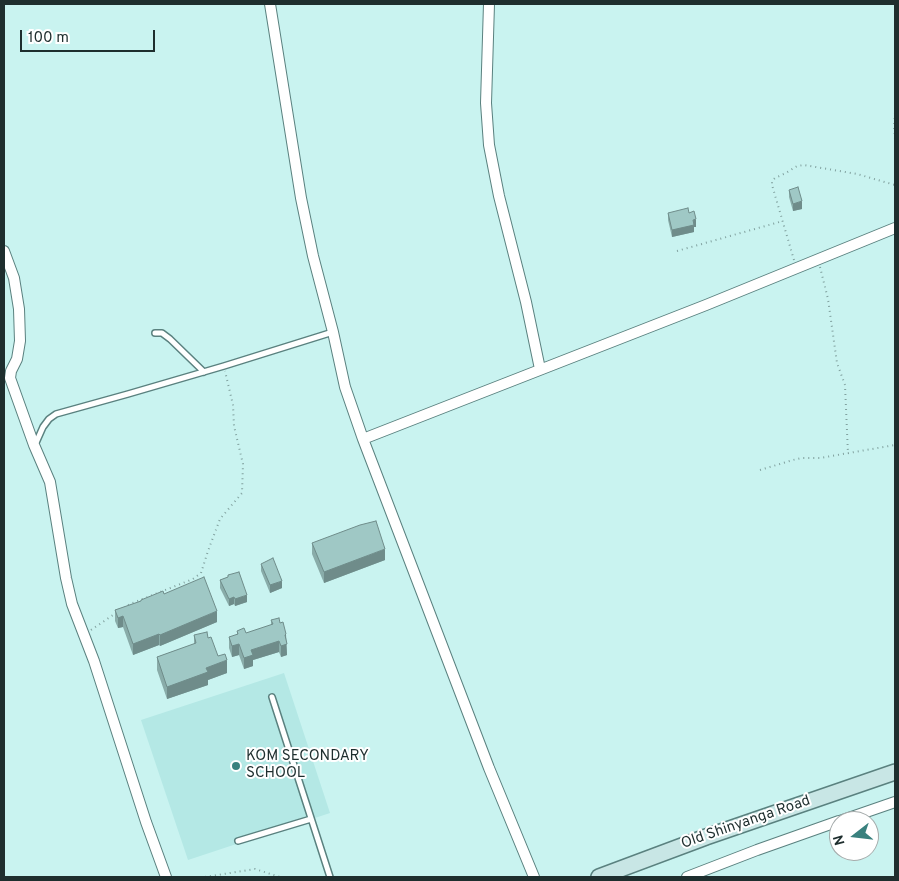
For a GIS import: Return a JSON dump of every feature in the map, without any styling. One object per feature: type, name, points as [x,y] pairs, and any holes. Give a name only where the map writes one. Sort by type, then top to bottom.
[{"type":"main road","name":"Old Shinyanga Road","points":[[598,877],[706,837],[895,772]]},
{"type":"street","points":[[270,4],[312,256],[346,387],[363,439],[488,768],[534,877]]},
{"type":"street","points":[[489,4],[486,103],[489,144],[499,196],[526,302],[540,369]]},
{"type":"street","points":[[363,439],[706,305],[895,228]]},
{"type":"street","points":[[4,251],[14,278],[20,309],[20,340],[17,359],[10,378],[34,445],[50,482],[68,590],[85,634],[143,813],[166,877]]},
{"type":"street","points":[[868,811],[895,802]]},
{"type":"street","points":[[687,877],[699,875],[757,850],[829,825]]},
{"type":"lane","points":[[34,445],[43,426],[56,414],[204,372],[333,332]]},
{"type":"lane","points":[[155,333],[162,334],[170,339],[204,372]]},
{"type":"lane","points":[[272,697],[330,877]]},
{"type":"lane","points":[[238,841],[311,820]]},
{"type":"path","points":[[895,113],[895,139]]},
{"type":"path","points":[[797,268],[772,183],[775,178],[786,174],[797,166],[804,165],[858,174],[895,185]]},
{"type":"path","points":[[677,251],[783,221]]},
{"type":"path","points":[[818,259],[828,299],[834,349],[844,385],[848,454]]},
{"type":"path","points":[[85,634],[130,604],[193,579],[201,573],[220,519],[242,494],[243,464],[235,431],[233,405],[224,366]]},
{"type":"path","points":[[760,470],[794,460],[848,454],[895,445]]},
{"type":"path","points":[[205,877],[255,869],[280,877]]},
{"type":"shaded area","name":"KOM SECONDARY SCHOOL","points":[[284,673],[330,813],[188,860],[141,720]]},
{"type":"building","points":[[798,187],[802,201],[793,204],[789,190]]},
{"type":"building","points":[[688,208],[689,213],[694,211],[696,219],[693,220],[694,225],[672,230],[668,213]]},
{"type":"building","points":[[376,521],[385,549],[324,572],[312,543]]},
{"type":"building","points":[[273,558],[282,581],[270,585],[261,564]]},
{"type":"building","points":[[239,572],[247,595],[229,599],[220,580],[228,577],[228,575]]},
{"type":"building","points":[[204,577],[217,611],[133,644],[123,616],[118,618],[115,610],[163,591],[164,594]]},
{"type":"building","points":[[279,618],[280,623],[283,622],[287,644],[281,646],[279,641],[251,650],[253,655],[244,658],[239,644],[232,646],[229,637],[238,634],[237,631],[244,628],[246,633],[273,624],[271,620]]},
{"type":"building","points":[[207,632],[208,638],[211,637],[218,656],[225,654],[227,660],[206,668],[208,672],[167,687],[157,657],[196,643],[194,635]]},
{"type":"place","name":"KOM SECONDARY SCHOOL","points":[[236,766]]}]
